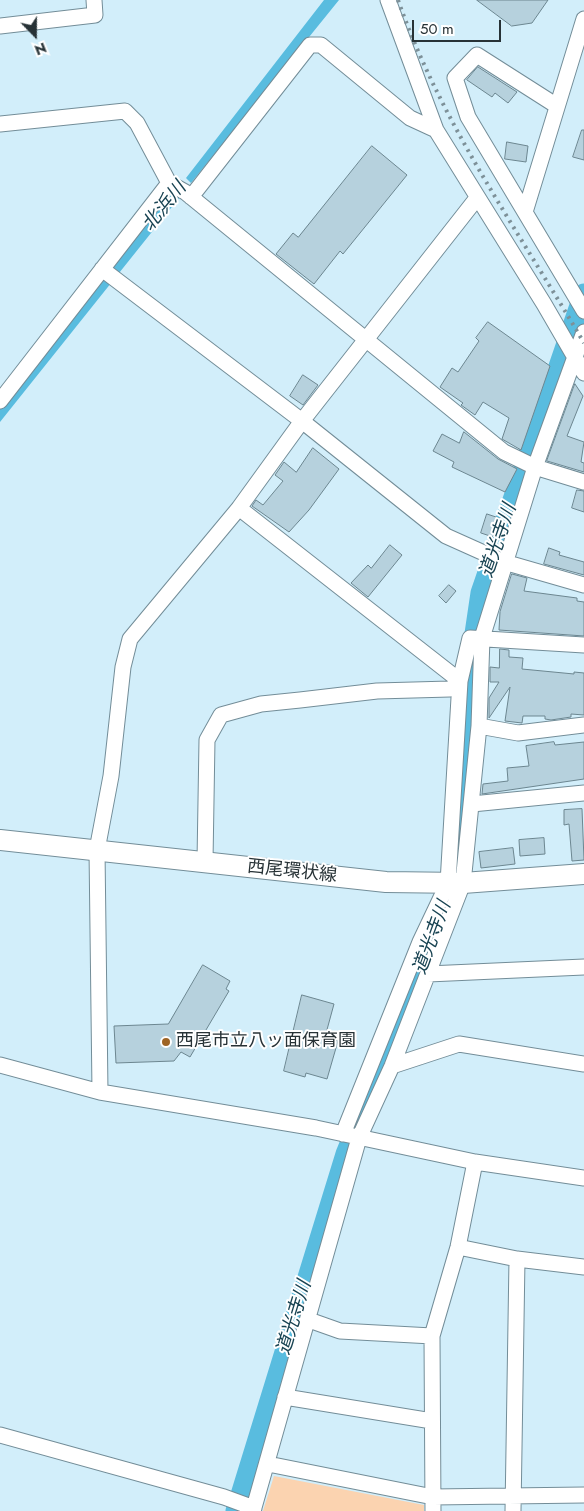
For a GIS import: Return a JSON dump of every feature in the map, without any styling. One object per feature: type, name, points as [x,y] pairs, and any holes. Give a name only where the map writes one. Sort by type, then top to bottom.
[{"type":"main road","name":"西尾環状線","points":[[0,840],[386,882],[455,883],[584,874]]},
{"type":"street","points":[[0,26],[95,15],[94,0]]},
{"type":"street","points":[[388,0],[436,130],[561,332],[584,373]]},
{"type":"street","points":[[525,212],[584,19]]},
{"type":"street","points":[[0,401],[180,189],[310,45],[321,45],[410,118],[436,130]]},
{"type":"street","points":[[557,106],[477,55],[455,78],[468,117],[584,311]]},
{"type":"street","points":[[0,124],[124,111],[138,123],[180,189],[504,452],[534,466],[584,482]]},
{"type":"street","points":[[100,1092],[97,850],[111,776],[123,667],[130,639],[239,508],[302,421],[477,198]]},
{"type":"street","points":[[108,274],[302,421],[446,536],[504,561],[584,585]]},
{"type":"street","points":[[0,1435],[224,1497],[253,1509],[268,1464],[285,1397],[309,1320],[351,1136],[420,942],[455,883],[460,681],[504,561],[534,466],[584,332]]},
{"type":"street","points":[[239,508],[460,681]]},
{"type":"street","points":[[477,638],[584,645]]},
{"type":"street","points":[[351,1136],[392,1066],[428,974],[455,883],[472,804],[479,726],[477,638]]},
{"type":"street","points":[[205,861],[207,740],[221,715],[261,704],[377,691],[450,689],[460,681]]},
{"type":"street","points":[[479,726],[518,733],[584,725]]},
{"type":"street","points":[[472,804],[584,793]]},
{"type":"street","points":[[428,974],[584,967]]},
{"type":"street","points":[[392,1066],[459,1044],[584,1064]]},
{"type":"street","points":[[0,1065],[100,1092],[316,1128],[475,1162],[584,1178]]},
{"type":"street","points":[[433,1504],[432,1336],[458,1247],[475,1162]]},
{"type":"street","points":[[458,1247],[517,1259],[584,1267]]},
{"type":"street","points":[[512,1511],[517,1259]]},
{"type":"street","points":[[309,1320],[340,1332],[432,1336]]},
{"type":"street","points":[[285,1397],[432,1421]]},
{"type":"street","points":[[268,1464],[433,1504],[512,1496],[584,1494]]},
{"type":"shaded area","points":[[274,1476],[424,1505],[424,1511],[263,1511]]},
{"type":"water","name":"北浜川","points":[[324,0],[339,0],[191,183],[186,178]]},
{"type":"water","name":"北浜川","points":[[172,193],[179,198],[0,422],[0,409]]},
{"type":"building","points":[[477,0],[548,0],[532,23],[512,26]]},
{"type":"building","points":[[478,67],[517,92],[508,103],[495,93],[492,97],[467,80]]},
{"type":"building","points":[[582,130],[584,130],[584,160],[573,157]]},
{"type":"building","points":[[507,142],[528,146],[526,162],[505,159]]},
{"type":"building","points":[[372,146],[407,175],[343,254],[340,251],[314,284],[276,254],[293,233],[298,237]]},
{"type":"building","points":[[488,322],[550,366],[521,450],[502,439],[509,418],[483,402],[475,415],[461,405],[463,403],[440,387],[452,368],[458,372],[479,341],[476,338]]},
{"type":"building","points":[[303,375],[318,385],[303,405],[290,396]]},
{"type":"building","points":[[575,384],[583,396],[567,436],[584,442],[581,462],[584,463],[584,472],[547,461]]},
{"type":"building","points":[[464,432],[498,459],[517,469],[505,492],[452,467],[454,462],[433,451],[442,434],[459,443]]},
{"type":"building","points":[[313,448],[339,469],[309,510],[289,532],[252,506],[256,500],[263,505],[283,481],[275,475],[284,462],[296,472]]},
{"type":"building","points":[[577,490],[584,491],[584,512],[572,508]]},
{"type":"building","points":[[487,514],[499,518],[493,537],[481,533]]},
{"type":"building","points":[[390,545],[402,555],[368,597],[351,583],[368,565],[371,568]]},
{"type":"building","points":[[549,548],[560,552],[559,555],[584,562],[584,575],[544,564]]},
{"type":"building","points":[[512,574],[527,578],[524,591],[577,598],[577,601],[584,602],[584,636],[499,630],[500,612]]},
{"type":"building","points":[[449,585],[456,591],[446,603],[439,596]]},
{"type":"building","points":[[500,649],[509,650],[509,657],[523,658],[522,669],[574,674],[574,672],[584,673],[584,715],[571,714],[571,717],[551,720],[545,719],[545,716],[523,716],[522,723],[505,721],[510,687],[489,718],[489,698],[499,682],[490,682],[490,667],[499,668]]},
{"type":"building","points":[[554,742],[555,745],[584,742],[584,779],[482,794],[483,784],[508,781],[507,768],[529,766],[526,746]]},
{"type":"building","points":[[582,809],[584,860],[572,861],[569,824],[564,825],[564,810]]},
{"type":"building","points":[[544,838],[545,854],[520,856],[519,840]]},
{"type":"building","points":[[513,848],[515,864],[481,868],[479,852]]},
{"type":"building","points":[[203,965],[230,981],[226,989],[229,991],[190,1057],[181,1052],[174,1061],[116,1063],[114,1026],[168,1024]]},
{"type":"building","points":[[302,995],[334,1004],[325,1037],[338,1041],[327,1079],[306,1073],[305,1077],[284,1071]]},
{"type":"waterway","name":"道光寺川","points":[[457,830],[467,737],[468,681],[481,593],[584,294]]},
{"type":"waterway","name":"道光寺川","points":[[236,1511],[346,1154],[426,958]]},
{"type":"railway","points":[[398,0],[436,90],[459,134],[584,343]]},
{"type":"place","name":"西尾市立八ッ面保育園","points":[[166,1042]]}]
